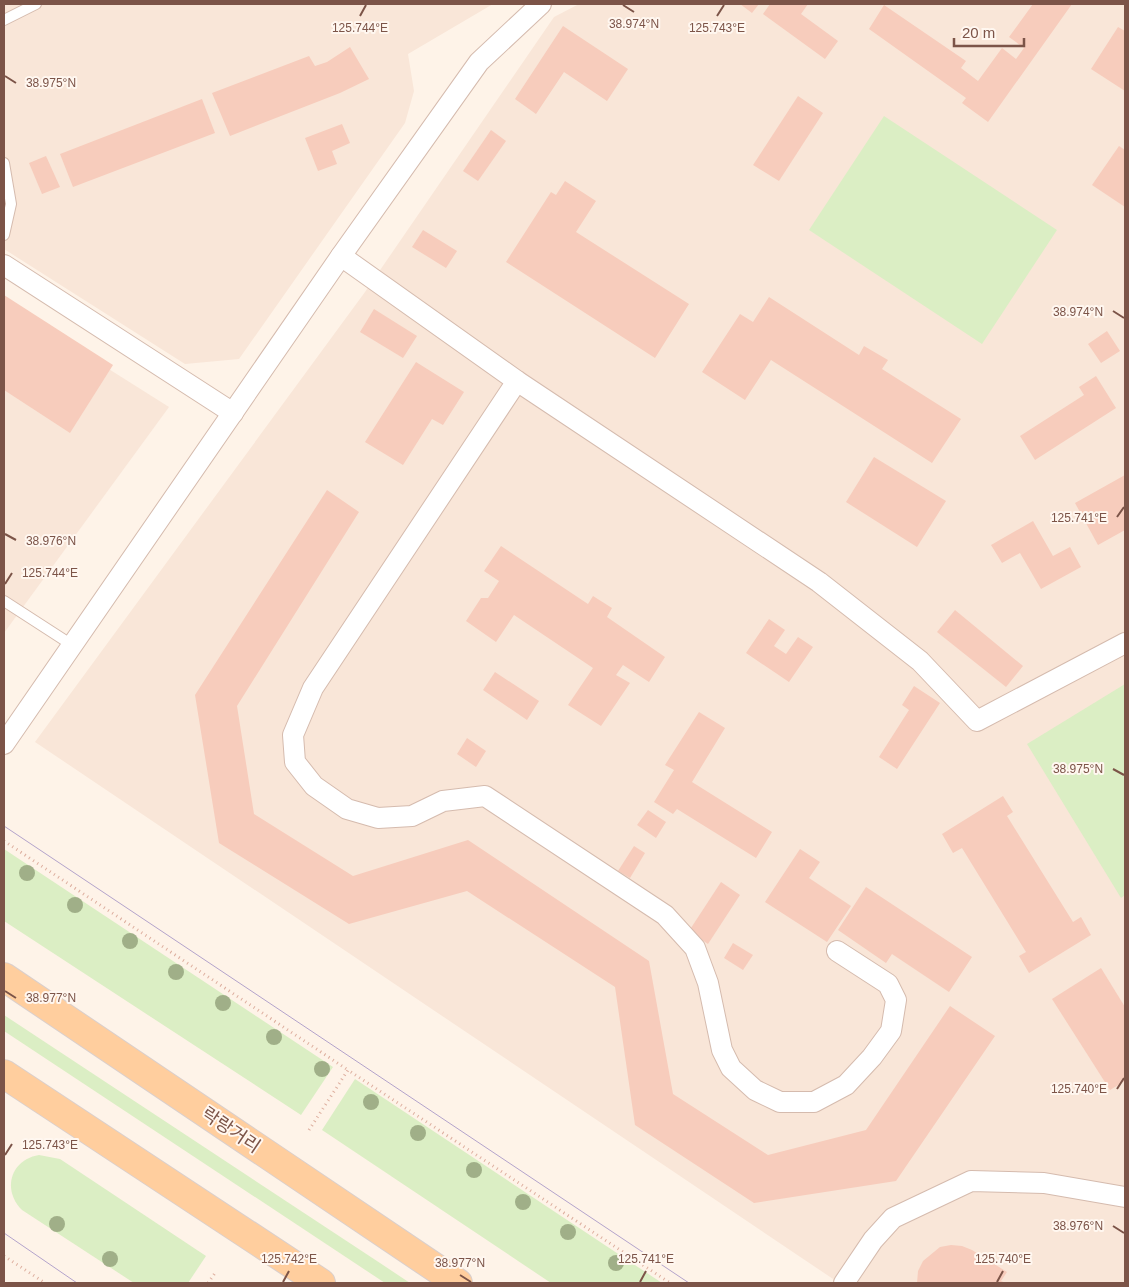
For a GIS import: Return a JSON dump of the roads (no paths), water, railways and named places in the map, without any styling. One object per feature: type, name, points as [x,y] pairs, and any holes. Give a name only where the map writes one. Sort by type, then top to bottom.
[{"type":"main road","name":"락랑거리","points":[[4,977],[458,1283]]},
{"type":"main road","points":[[4,1074],[321,1283]]},
{"type":"street","points":[[4,744],[341,256],[479,62],[541,4]]},
{"type":"street","points":[[341,256],[517,381],[819,582],[920,660],[977,721],[1125,643]]},
{"type":"street","points":[[4,265],[233,414]]},
{"type":"street","points":[[517,381],[313,688],[292,735],[295,762],[314,786],[347,808],[378,818],[412,816],[442,801],[485,796],[665,915],[696,948],[708,983],[722,1050],[731,1068],[756,1090],[780,1102],[814,1102],[846,1085],[872,1057],[891,1031],[896,1000],[888,984],[837,951]]},
{"type":"street","points":[[844,1283],[873,1240],[893,1218],[971,1181],[1044,1183],[1125,1197]]},
{"type":"lane","points":[[4,20],[36,4]]},
{"type":"lane","points":[[4,163],[11,204],[4,235]]},
{"type":"lane","points":[[4,601],[72,645]]},
{"type":"tram line","points":[[4,826],[689,1283]]},
{"type":"tram line","points":[[4,1233],[77,1283]]}]
